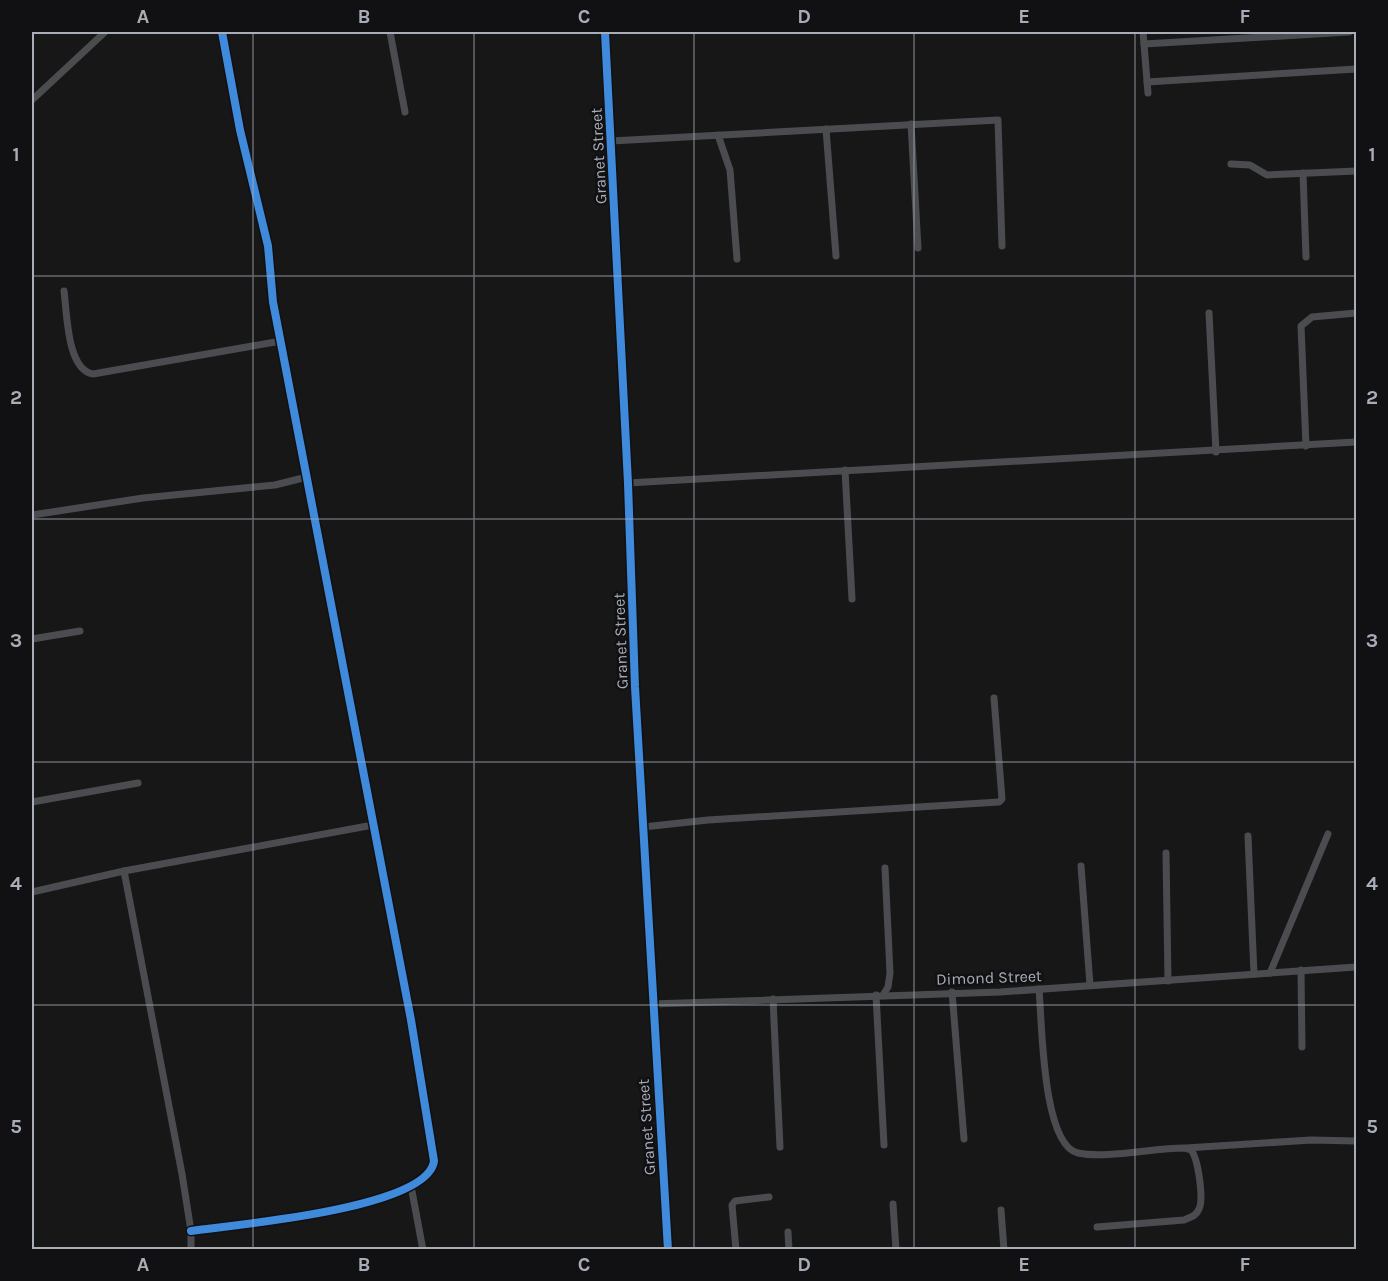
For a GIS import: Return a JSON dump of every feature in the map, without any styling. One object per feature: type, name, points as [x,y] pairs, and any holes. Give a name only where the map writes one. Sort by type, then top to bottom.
[{"type":"street","points":[[32,100],[105,32]]},
{"type":"street","points":[[191,1231],[378,1201],[411,1186],[432,1169],[434,1161],[373,825],[273,302],[268,246],[240,130],[222,32]]},
{"type":"street","points":[[390,32],[405,112]]},
{"type":"street","name":"Granet Street","points":[[605,32],[628,483],[635,687],[668,1250]]},
{"type":"street","points":[[1143,32],[1148,93]]},
{"type":"street","points":[[1144,44],[1349,32]]},
{"type":"street","points":[[1147,82],[1356,69]]},
{"type":"street","points":[[611,141],[998,120],[1002,246]]},
{"type":"street","points":[[911,124],[918,248]]},
{"type":"street","points":[[826,129],[836,256]]},
{"type":"street","points":[[718,135],[730,170],[737,259]]},
{"type":"street","points":[[1231,164],[1250,165],[1267,175],[1356,171]]},
{"type":"street","points":[[1303,173],[1306,257]]},
{"type":"street","points":[[64,291],[71,345],[79,366],[86,373],[93,374],[281,341]]},
{"type":"street","points":[[1209,313],[1216,452]]},
{"type":"street","points":[[1306,446],[1301,326],[1312,317],[1356,313]]},
{"type":"street","points":[[628,483],[1216,452],[1356,442]]},
{"type":"street","points":[[845,470],[852,599]]},
{"type":"street","points":[[32,515],[143,498],[275,485],[307,477]]},
{"type":"street","points":[[32,639],[80,631]]},
{"type":"street","points":[[643,827],[717,819],[999,802],[1002,799],[994,698]]},
{"type":"street","points":[[32,802],[138,783]]},
{"type":"street","points":[[32,892],[124,871],[373,825]]},
{"type":"street","points":[[1270,973],[1328,834]]},
{"type":"street","points":[[1248,836],[1254,974]]},
{"type":"street","points":[[1166,853],[1168,981]]},
{"type":"street","points":[[1081,866],[1090,985]]},
{"type":"street","points":[[884,1145],[879,995],[888,987],[890,973],[885,868]]},
{"type":"street","points":[[124,871],[191,1231],[191,1250]]},
{"type":"street","name":"Dimond Street","points":[[652,1004],[1039,989],[1356,967]]},
{"type":"street","points":[[1301,970],[1302,1047]]},
{"type":"street","points":[[1039,989],[1048,1089],[1053,1116],[1062,1143],[1069,1150],[1087,1154],[1311,1140],[1356,1140]]},
{"type":"street","points":[[952,992],[964,1139]]},
{"type":"street","points":[[773,999],[780,1147]]},
{"type":"street","points":[[1097,1227],[1184,1220],[1195,1216],[1201,1207],[1198,1163],[1191,1150],[1184,1148]]},
{"type":"street","points":[[411,1186],[423,1250]]},
{"type":"street","points":[[736,1250],[733,1212],[735,1201],[769,1197]]},
{"type":"street","points":[[893,1204],[896,1250]]},
{"type":"street","points":[[1001,1210],[1004,1250]]},
{"type":"street","points":[[788,1232],[789,1250]]},
{"type":"cycle path","points":[[191,1231],[284,1219],[365,1203],[399,1191],[424,1178],[434,1161],[411,1020],[273,302],[268,246],[240,130],[222,32]]},
{"type":"cycle path","points":[[605,32],[628,483],[635,687],[668,1250]]}]
